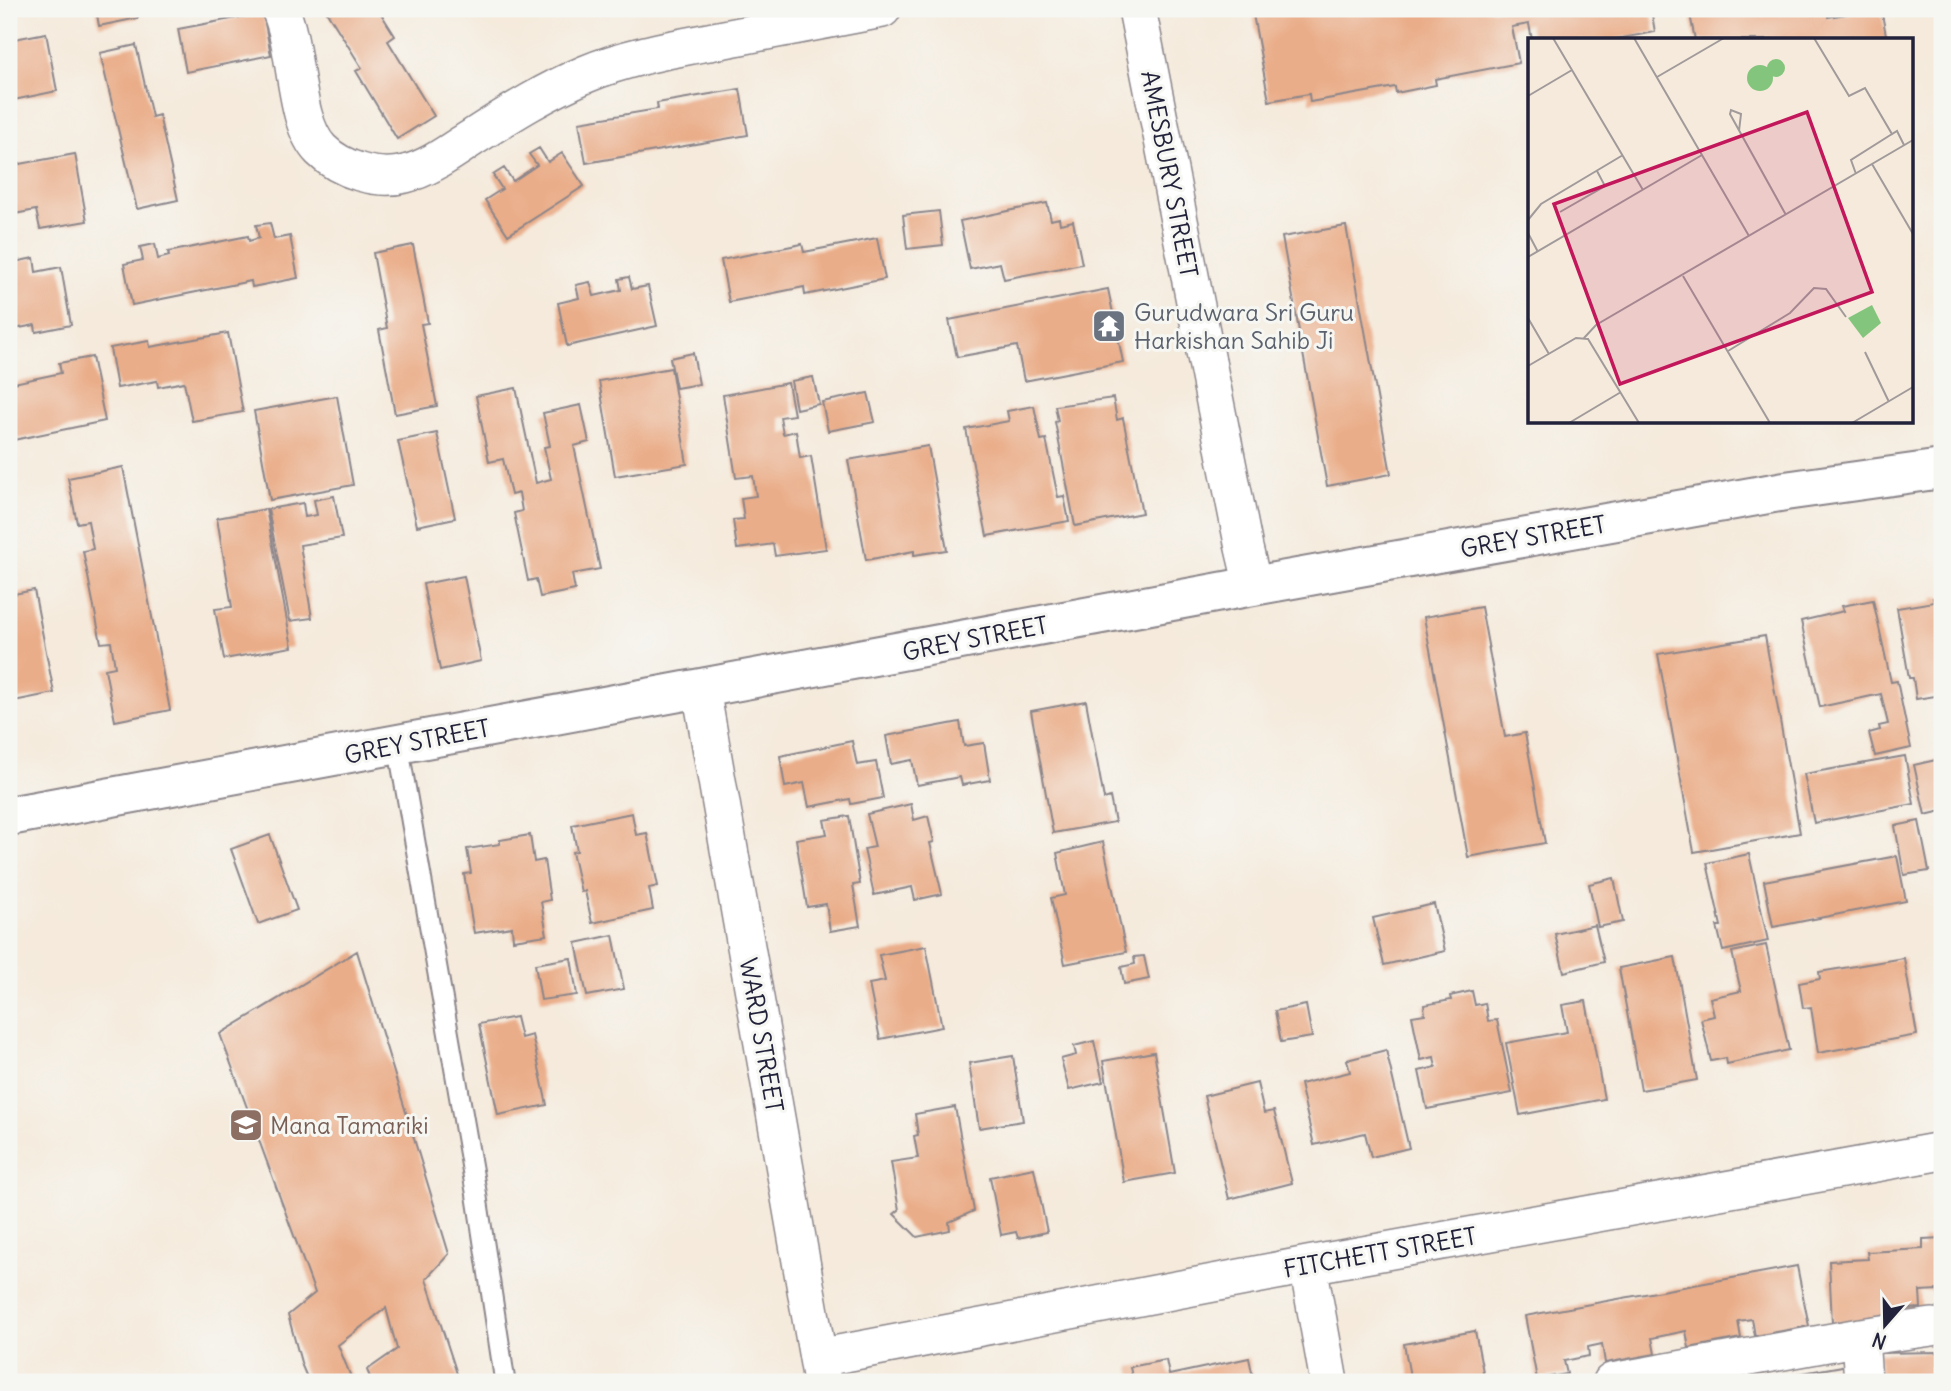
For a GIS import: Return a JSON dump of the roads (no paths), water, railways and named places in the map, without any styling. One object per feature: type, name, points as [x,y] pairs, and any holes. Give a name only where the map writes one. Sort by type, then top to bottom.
[{"type":"street","points":[[280,9],[290,36],[304,118],[320,150],[355,170],[388,176],[406,174],[430,164],[538,97],[589,72],[682,47],[881,9]]},
{"type":"street","name":"AMESBURY STREET","points":[[1137,9],[1253,586]]},
{"type":"street","name":"GREY STREET","points":[[9,816],[1253,586],[1784,491],[1942,469]]},
{"type":"street","name":"WARD STREET","points":[[701,689],[820,1370]]},
{"type":"street","name":"FITCHETT STREET","points":[[820,1370],[1308,1265],[1942,1151]]},
{"type":"street","points":[[1308,1265],[1329,1382]]},
{"type":"street","points":[[1612,1382],[1860,1337],[1932,1327]]},
{"type":"street","points":[[1860,1337],[1863,1382]]},
{"type":"lane","points":[[398,745],[477,1191],[505,1382]]},
{"type":"place","name":"Gurudwara Sri Guru Harkishan Sahib Ji","points":[[1109,326]]},
{"type":"place","name":"Mana Tamariki","points":[[246,1125]]}]
